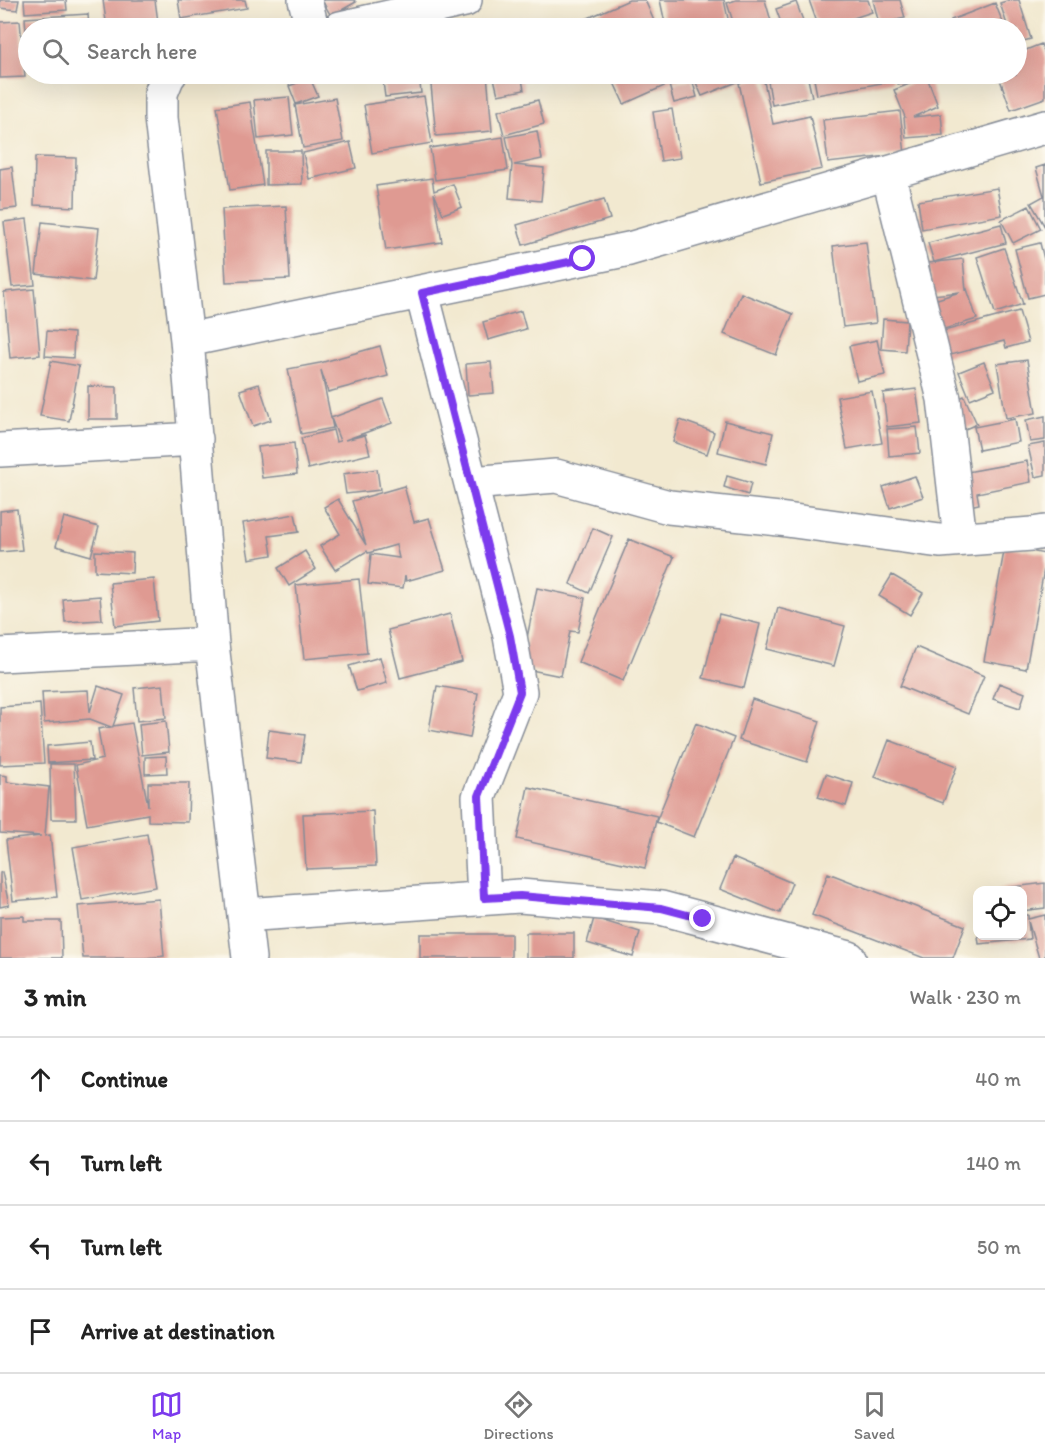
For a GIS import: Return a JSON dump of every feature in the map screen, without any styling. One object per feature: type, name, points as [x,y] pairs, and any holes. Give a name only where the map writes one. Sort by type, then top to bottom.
[{"type":"street","points":[[305,0],[310,18]]},
{"type":"street","points":[[385,18],[465,0]]},
{"type":"street","points":[[165,84],[161,93],[161,118],[188,340],[212,644],[249,958]]},
{"type":"street","points":[[188,340],[629,249],[1045,127]]},
{"type":"street","points":[[888,173],[944,399],[960,539]]},
{"type":"street","points":[[422,293],[510,636],[520,692],[479,796],[484,898]]},
{"type":"street","points":[[0,450],[195,439]]},
{"type":"street","points":[[471,483],[556,476],[669,507],[940,541],[1045,532]]},
{"type":"street","points":[[0,655],[212,644]]},
{"type":"street","points":[[244,915],[520,896],[661,908],[849,958]]},
{"type":"building","points":[[0,0],[19,0],[17,10],[0,8]]},
{"type":"building","points":[[24,0],[66,0],[67,10],[25,13]]},
{"type":"building","points":[[103,0],[155,0],[157,18],[106,18]]},
{"type":"building","points":[[178,0],[245,0],[247,8],[187,18],[181,18]]},
{"type":"building","points":[[322,0],[354,0],[356,2],[331,16]]},
{"type":"building","points":[[629,0],[645,0],[653,18],[588,18]]},
{"type":"building","points":[[660,0],[724,0],[728,18],[664,18]]},
{"type":"building","points":[[736,0],[765,0],[770,18],[732,18],[727,3]]},
{"type":"building","points":[[809,0],[868,0],[872,12],[854,18],[815,18]]},
{"type":"building","points":[[873,0],[900,0],[905,18],[878,18]]},
{"type":"building","points":[[1019,0],[1025,18],[1005,18],[1000,3]]},
{"type":"building","points":[[796,2],[802,18],[779,18],[776,9]]},
{"type":"building","points":[[995,3],[1001,18],[956,18]]},
{"type":"building","points":[[88,14],[88,18],[25,18]]},
{"type":"building","points":[[18,21],[18,77],[0,78],[0,22]]},
{"type":"building","points":[[1027,26],[1031,39],[1027,40]]},
{"type":"building","points":[[1041,44],[1045,54],[1045,98],[1011,110],[1002,84],[1027,84],[1027,50]]},
{"type":"building","points":[[313,84],[318,96],[296,104],[289,86]]},
{"type":"building","points":[[383,84],[420,84],[421,93],[385,97]]},
{"type":"building","points":[[431,84],[488,84],[492,131],[436,136]]},
{"type":"building","points":[[495,84],[523,84],[524,90],[498,95]]},
{"type":"building","points":[[615,84],[669,84],[624,104]]},
{"type":"building","points":[[693,84],[697,97],[674,103],[669,85]]},
{"type":"building","points":[[697,84],[732,84],[702,96]]},
{"type":"building","points":[[739,84],[764,84],[773,124],[810,116],[822,169],[761,182]]},
{"type":"building","points":[[768,84],[809,84],[812,97],[772,105]]},
{"type":"building","points":[[815,84],[877,84],[817,95]]},
{"type":"building","points":[[909,84],[930,84],[938,106],[913,117],[941,114],[943,135],[906,138],[905,117],[894,90]]},
{"type":"building","points":[[424,96],[432,143],[372,153],[364,105]]},
{"type":"building","points":[[289,97],[293,135],[258,139],[254,100]]},
{"type":"building","points":[[335,98],[343,141],[303,148],[295,105]]},
{"type":"building","points":[[538,100],[544,124],[504,135],[498,111]]},
{"type":"building","points":[[250,102],[263,185],[230,190],[217,107]]},
{"type":"building","points":[[672,109],[680,158],[661,161],[653,112]]},
{"type":"building","points":[[900,111],[905,154],[828,163],[823,120]]},
{"type":"building","points":[[537,131],[542,159],[514,165],[544,168],[541,201],[509,198],[512,165],[506,137]]},
{"type":"building","points":[[503,137],[508,170],[435,180],[430,148]]},
{"type":"building","points":[[350,142],[356,168],[309,179],[303,153]]},
{"type":"building","points":[[266,151],[301,151],[302,184],[266,185]]},
{"type":"building","points":[[35,157],[76,158],[75,207],[34,205]]},
{"type":"building","points":[[1045,165],[1045,227],[1031,203],[1044,196],[1036,168]]},
{"type":"building","points":[[12,167],[17,208],[0,210],[0,169]]},
{"type":"building","points":[[432,178],[434,191],[453,184],[462,207],[443,214],[434,193],[442,242],[386,250],[376,186]]},
{"type":"building","points":[[997,188],[1002,215],[922,229],[918,201]]},
{"type":"building","points":[[604,199],[610,219],[523,245],[517,225]]},
{"type":"building","points":[[286,206],[290,279],[226,282],[222,209]]},
{"type":"building","points":[[1029,206],[1041,229],[1013,243],[1001,220]]},
{"type":"building","points":[[27,219],[35,285],[12,287],[4,222]]},
{"type":"building","points":[[42,222],[99,228],[93,281],[36,274]]},
{"type":"building","points":[[1001,224],[1006,243],[934,262],[928,243]]},
{"type":"building","points":[[866,242],[876,323],[843,327],[833,246]]},
{"type":"building","points":[[1040,243],[1045,263],[1045,294],[1028,298],[1015,249]]},
{"type":"building","points":[[1004,248],[1023,304],[995,313],[977,257]]},
{"type":"building","points":[[963,259],[966,290],[977,319],[941,330],[931,301],[960,292],[933,295],[929,263]]},
{"type":"building","points":[[34,289],[40,355],[10,358],[4,292]]},
{"type":"building","points":[[741,293],[793,314],[776,355],[724,334]]},
{"type":"building","points":[[521,311],[526,329],[488,340],[483,322]]},
{"type":"building","points":[[1019,311],[1028,342],[1006,348],[1004,341],[931,360],[925,336]]},
{"type":"building","points":[[883,319],[907,321],[905,351],[881,349]]},
{"type":"building","points":[[47,331],[74,333],[73,358],[45,356]]},
{"type":"building","points":[[877,340],[885,375],[857,381],[849,346]]},
{"type":"building","points":[[380,346],[388,376],[328,392],[321,370],[333,428],[301,434],[288,369],[320,363]]},
{"type":"building","points":[[1027,360],[1036,413],[1006,418],[997,364]]},
{"type":"building","points":[[51,361],[79,366],[69,421],[40,416]]},
{"type":"building","points":[[491,362],[494,393],[468,395],[466,364]]},
{"type":"building","points":[[984,362],[995,389],[970,399],[959,372]]},
{"type":"building","points":[[259,384],[271,420],[253,426],[240,390]]},
{"type":"building","points":[[88,386],[117,387],[117,419],[88,419]]},
{"type":"building","points":[[916,389],[921,423],[887,427],[883,393]]},
{"type":"building","points":[[872,391],[882,443],[847,449],[837,397]]},
{"type":"building","points":[[964,396],[977,424],[958,432],[945,405]]},
{"type":"building","points":[[383,399],[392,423],[345,440],[365,435],[370,454],[308,469],[301,438],[333,430],[336,442],[340,441],[331,418]]},
{"type":"building","points":[[1045,416],[1045,440],[1030,442],[1026,420]]},
{"type":"building","points":[[1015,419],[1019,442],[979,450],[974,427]]},
{"type":"building","points":[[680,420],[714,432],[707,454],[673,442]]},
{"type":"building","points":[[725,421],[773,433],[766,464],[718,452]]},
{"type":"building","points":[[917,427],[920,453],[889,456],[887,429]]},
{"type":"building","points":[[294,443],[297,474],[262,478],[258,447]]},
{"type":"building","points":[[1045,443],[1045,475],[1035,477],[1028,446]]},
{"type":"building","points":[[1027,461],[1031,482],[977,493],[979,504],[951,510],[945,476]]},
{"type":"building","points":[[377,469],[380,490],[346,494],[343,474]]},
{"type":"building","points":[[727,476],[751,483],[748,495],[724,487]]},
{"type":"building","points":[[915,476],[923,497],[890,508],[883,487]]},
{"type":"building","points":[[404,486],[414,522],[429,518],[445,570],[406,581],[405,575],[403,588],[368,584],[371,554],[399,558],[396,545],[368,553],[367,551],[335,570],[320,546],[340,534],[324,507],[338,499],[366,545],[352,501]]},
{"type":"building","points":[[17,509],[22,550],[0,552],[0,511]]},
{"type":"building","points":[[295,514],[299,532],[269,536],[272,555],[249,559],[243,523]]},
{"type":"building","points":[[64,517],[99,527],[91,556],[56,546]]},
{"type":"building","points":[[593,528],[613,537],[589,593],[570,584]]},
{"type":"building","points":[[629,539],[674,557],[623,681],[578,662]]},
{"type":"building","points":[[1005,546],[1045,554],[1026,669],[984,661]]},
{"type":"building","points":[[95,551],[133,553],[132,573],[95,571]]},
{"type":"building","points":[[305,551],[316,569],[289,586],[278,568]]},
{"type":"building","points":[[892,575],[923,593],[910,615],[879,596]]},
{"type":"building","points":[[154,579],[158,621],[115,626],[110,583]]},
{"type":"building","points":[[359,579],[367,653],[304,659],[296,585]]},
{"type":"building","points":[[537,588],[585,598],[578,632],[570,631],[561,676],[521,668]]},
{"type":"building","points":[[100,596],[102,620],[65,622],[63,599]]},
{"type":"building","points":[[778,608],[845,626],[834,666],[767,649]]},
{"type":"building","points":[[450,614],[462,662],[400,678],[388,630]]},
{"type":"building","points":[[719,614],[760,624],[744,688],[703,678]]},
{"type":"building","points":[[916,647],[984,676],[968,714],[900,686]]},
{"type":"building","points":[[380,657],[387,683],[357,691],[349,666]]},
{"type":"building","points":[[999,683],[1025,693],[1020,708],[993,699]]},
{"type":"building","points":[[163,685],[166,718],[137,721],[134,688]]},
{"type":"building","points":[[98,686],[124,695],[113,726],[132,723],[148,806],[148,783],[189,783],[188,822],[148,821],[148,814],[87,825],[76,765],[103,759],[98,729],[111,727],[90,719],[44,723],[42,692],[88,690],[90,712]]},
{"type":"building","points":[[437,686],[478,693],[470,738],[429,730]]},
{"type":"building","points":[[752,699],[820,721],[807,762],[739,740]]},
{"type":"building","points":[[40,704],[44,763],[0,765],[0,707]]},
{"type":"building","points":[[166,721],[169,752],[142,755],[139,724]]},
{"type":"building","points":[[696,723],[734,738],[694,837],[656,822]]},
{"type":"building","points":[[269,730],[305,735],[301,762],[266,758]]},
{"type":"building","points":[[889,740],[957,766],[943,803],[875,777]]},
{"type":"building","points":[[90,742],[92,760],[48,763],[47,746]]},
{"type":"building","points":[[166,756],[167,773],[145,774],[145,757]]},
{"type":"building","points":[[50,764],[74,764],[76,819],[51,819]]},
{"type":"building","points":[[826,774],[853,783],[846,806],[818,797]]},
{"type":"building","points":[[0,775],[7,776],[7,782],[49,787],[45,836],[50,835],[57,897],[13,901],[6,840],[41,836],[0,833]]},
{"type":"building","points":[[528,787],[657,816],[645,868],[517,839]]},
{"type":"building","points":[[373,811],[376,866],[306,869],[303,814]]},
{"type":"building","points":[[147,834],[156,887],[82,900],[73,847]]},
{"type":"building","points":[[733,858],[792,883],[780,913],[720,889]]},
{"type":"building","points":[[2,872],[9,905],[0,907],[0,873]]},
{"type":"building","points":[[828,873],[965,926],[953,958],[924,958],[812,915]]},
{"type":"building","points":[[1045,883],[1045,908],[1027,910],[1027,886],[1022,886]]},
{"type":"building","points":[[159,899],[164,956],[83,958],[78,906]]},
{"type":"building","points":[[1027,915],[1028,919],[1045,915],[1045,958],[1039,958],[1028,921],[1030,939],[1027,939]]},
{"type":"building","points":[[24,916],[24,921],[61,921],[62,958],[0,958],[0,917]]},
{"type":"building","points":[[594,918],[640,932],[633,957],[587,943]]},
{"type":"building","points":[[526,933],[574,933],[574,958],[526,958]]},
{"type":"building","points":[[420,934],[511,934],[511,958],[420,958]]},
{"type":"building","points":[[978,940],[1020,940],[979,944]]},
{"type":"route","points":[[583,259],[422,293],[510,636],[520,692],[479,796],[484,898],[520,896],[661,908],[703,919]]}]
